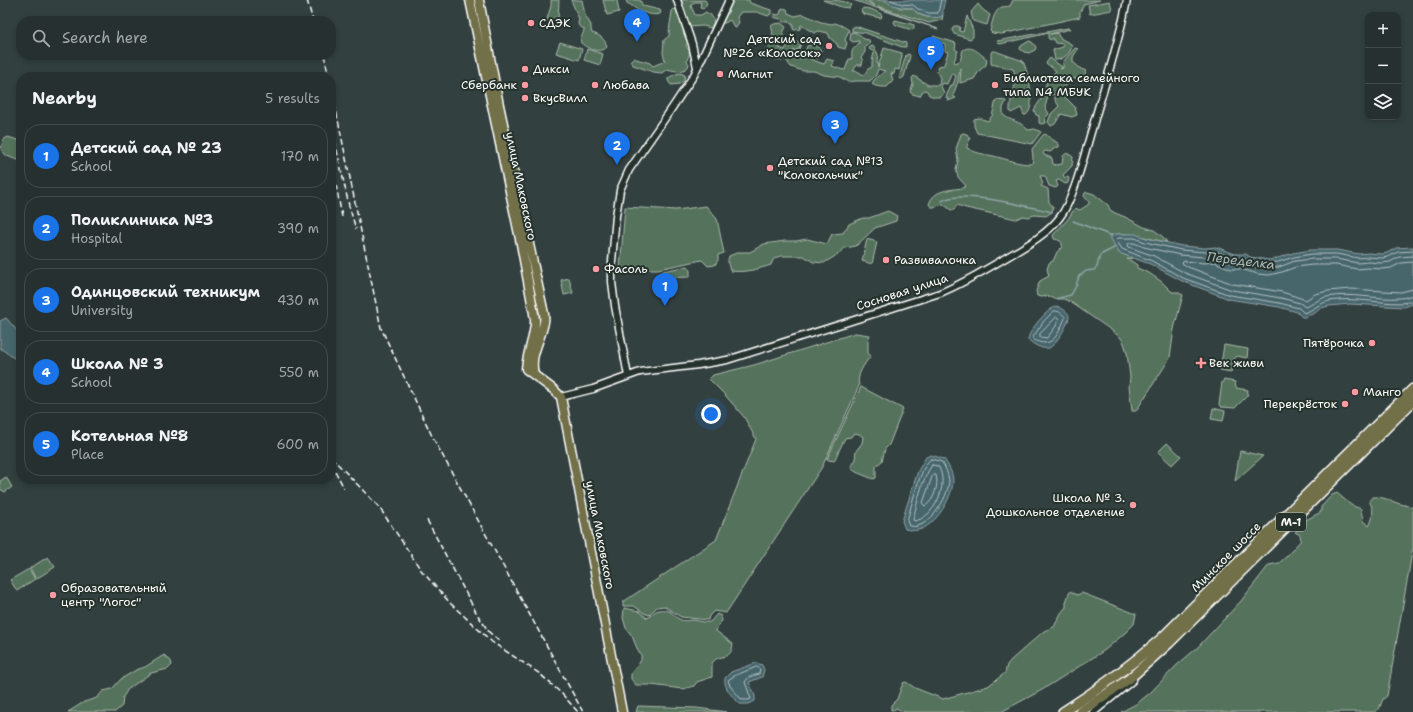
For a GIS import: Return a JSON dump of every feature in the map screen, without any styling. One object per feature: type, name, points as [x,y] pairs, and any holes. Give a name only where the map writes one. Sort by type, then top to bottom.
[{"type":"highway","name":"Минское шоссе","points":[[1063,712],[1115,677],[1140,658],[1161,639],[1413,389]]},
{"type":"highway","name":"Минское шоссе","points":[[1080,712],[1129,679],[1169,643],[1413,401]]},
{"type":"main road","name":"улица Маковского","points":[[470,0],[521,244],[535,319],[535,329],[528,349],[526,369],[554,390],[561,398],[622,712]]},
{"type":"main road","name":"улица Маковского","points":[[479,0],[499,105],[545,320],[532,359],[534,374]]},
{"type":"street","points":[[677,0],[692,44],[697,67]]},
{"type":"street","points":[[628,376],[612,282],[612,261],[620,190],[629,170],[694,75],[729,0]]},
{"type":"street","name":"Сосновая улица","points":[[561,398],[593,389],[640,372],[726,360],[940,293],[977,275],[1038,237],[1057,221],[1066,208],[1070,198],[1086,150],[1127,0]]},
{"type":"street","points":[[1094,712],[1142,672],[1169,643]]},
{"type":"green space","points":[[551,0],[559,0],[558,21],[554,25],[549,24],[547,19],[551,6]]},
{"type":"green space","points":[[571,0],[582,0],[585,15],[591,25],[592,33],[600,36],[607,47],[601,50],[594,50],[581,43],[584,29],[578,24],[579,19]]},
{"type":"green space","points":[[603,0],[617,0],[619,12],[607,15]]},
{"type":"green space","points":[[626,0],[640,0],[643,6],[660,10],[661,12],[660,14],[655,15],[643,12],[627,3]]},
{"type":"green space","points":[[681,0],[705,0],[707,3],[703,9],[700,7],[701,2],[694,2],[691,6],[695,15],[701,15],[706,12],[711,15],[714,21],[711,28],[703,26],[689,27]]},
{"type":"green space","points":[[731,0],[749,0],[750,3],[771,10],[771,14],[768,16],[757,12],[741,12],[737,17],[739,22],[736,28],[730,20],[725,23],[720,23]]},
{"type":"green space","points":[[823,0],[842,1],[851,5],[849,8],[841,7]]},
{"type":"green space","points":[[853,0],[863,0],[875,6],[867,0],[887,0],[900,8],[912,8],[923,16],[932,18],[943,15],[942,20],[929,23],[878,7],[938,29]]},
{"type":"green space","points":[[1013,0],[1100,0],[1084,4],[1080,12],[1080,17],[1002,34],[992,33],[990,31],[996,13],[1001,7],[1010,6]]},
{"type":"green space","points":[[1110,1],[1112,10],[1090,14],[1088,5]]},
{"type":"green space","points":[[978,4],[990,15],[987,25],[973,21],[971,12]]},
{"type":"green space","points":[[782,8],[787,9],[788,13],[795,16],[803,14],[821,22],[832,24],[835,23],[849,30],[845,40],[847,43],[845,49],[838,47],[837,44],[830,38],[828,33],[819,31],[814,33],[801,25],[800,29],[795,30],[793,29],[793,24],[788,21],[784,22],[781,19],[773,17],[774,14],[780,14]]},
{"type":"green space","points":[[863,8],[871,9],[881,14],[882,17],[880,18],[863,14],[861,11]]},
{"type":"green space","points":[[677,9],[678,11],[684,30],[683,32],[688,42],[686,46],[689,51],[687,61],[689,64],[688,67],[680,71],[667,69],[662,73],[653,72],[633,65],[630,61],[633,58],[650,63],[653,66],[665,61],[663,53],[664,40],[669,36],[672,11]]},
{"type":"green space","points":[[967,16],[973,30],[973,37],[970,39],[954,34],[952,30],[954,26],[958,26],[960,27],[959,31],[963,32]]},
{"type":"green space","points":[[895,20],[914,25],[914,29],[912,30],[896,25],[894,23]]},
{"type":"green space","points":[[781,23],[786,27],[783,33],[783,42],[779,48],[785,50],[787,46],[791,46],[795,42],[799,42],[801,44],[799,49],[793,51],[792,59],[804,58],[807,46],[810,45],[818,47],[821,50],[818,59],[814,57],[815,52],[811,51],[810,57],[812,60],[824,64],[827,59],[834,61],[832,66],[845,70],[849,59],[852,59],[852,50],[859,43],[859,41],[853,42],[850,40],[851,32],[853,32],[864,39],[869,40],[870,43],[865,47],[865,52],[861,58],[863,60],[862,65],[857,65],[853,71],[857,71],[864,75],[868,69],[872,67],[874,52],[869,49],[873,46],[878,54],[878,67],[884,48],[902,53],[899,70],[895,69],[894,74],[891,73],[893,81],[887,87],[881,87],[872,84],[874,80],[885,71],[878,69],[876,75],[870,81],[848,82],[840,77],[824,75],[814,71],[803,71],[791,67],[784,57],[782,61],[772,58],[769,59],[764,55],[772,40],[773,31],[771,26]]},
{"type":"green space","points":[[855,26],[906,43],[906,47],[902,47],[866,33],[852,31],[852,28]]},
{"type":"green space","points":[[1068,28],[1070,29],[1050,34],[1057,33],[1060,38],[1072,46],[1066,56],[1058,60],[1055,60],[1053,50],[1063,47],[1063,44],[1055,43],[1053,38],[1050,40],[1048,38],[1049,33],[1000,44],[997,41]]},
{"type":"green space","points":[[933,36],[956,43],[955,49],[958,51],[954,61],[955,63],[960,61],[963,50],[966,48],[976,50],[987,59],[986,65],[979,71],[974,79],[960,83],[960,68],[958,83],[953,96],[956,98],[948,101],[949,99],[946,97],[956,76],[953,74],[951,75],[947,84],[942,83],[941,86],[944,93],[941,97],[929,95],[925,90],[920,96],[910,92],[913,84],[912,78],[914,76],[928,85],[939,85],[940,78],[937,72],[939,66],[944,65],[948,52],[945,51],[945,44],[932,39]]},
{"type":"green space","points":[[1029,41],[1036,47],[1035,50],[1029,53],[1024,52],[1020,49],[1021,46]]},
{"type":"green space","points":[[560,42],[582,49],[579,60],[556,53]]},
{"type":"green space","points":[[1075,48],[1078,49],[1073,57],[1073,62],[1081,69],[1086,71],[1080,78],[1070,79],[1061,93],[1075,107],[1077,115],[1072,117],[1061,114],[1055,124],[1051,126],[1048,122],[1051,114],[1059,106],[1055,100],[1055,95],[1052,94],[1048,97],[1045,107],[1049,114],[1045,118],[1046,123],[1041,124],[1039,123],[1039,116],[1036,115],[1034,110],[1045,93],[1046,84],[1056,71],[1046,63],[1050,58],[1062,67],[1060,69],[1063,68],[1063,62]]},
{"type":"green space","points":[[587,49],[603,54],[600,65],[584,60]]},
{"type":"green space","points":[[992,51],[1023,61],[1029,81],[1031,97],[1031,105],[1026,115],[1024,115],[1021,108],[1011,113],[1010,105],[1015,84],[1015,74],[1013,69],[991,64]]},
{"type":"green space","points":[[909,54],[910,56],[904,77],[901,79],[899,78],[906,55]]},
{"type":"green space","points":[[680,73],[685,75],[684,81],[680,84],[671,85],[668,78]]},
{"type":"green space","points":[[996,100],[1006,101],[1003,108],[1003,115],[1022,124],[1028,130],[1035,129],[1041,132],[1032,144],[977,133],[974,126],[974,119],[979,118],[988,121],[992,116]]},
{"type":"green space","points":[[961,134],[967,134],[970,139],[967,148],[971,150],[1016,162],[1032,164],[1032,149],[1043,135],[1045,134],[1059,144],[1059,147],[1054,148],[1050,152],[1045,151],[1043,153],[1044,155],[1052,158],[1053,164],[1056,165],[1062,164],[1063,156],[1067,153],[1073,157],[1072,166],[1063,175],[1065,178],[1069,178],[1068,183],[1065,184],[1059,180],[1056,181],[1058,186],[1056,188],[1049,186],[1045,176],[1040,176],[1043,183],[1041,186],[1048,189],[1049,202],[1053,207],[1052,212],[1046,216],[1023,216],[1016,219],[957,205],[954,210],[951,210],[943,204],[931,207],[929,204],[935,195],[943,191],[963,188],[966,186],[958,177],[956,170],[958,160],[956,149]]},
{"type":"green space","points":[[8,137],[16,139],[16,159],[7,156],[3,152],[1,149],[3,140]]},
{"type":"green space","points":[[1087,192],[1094,194],[1108,205],[1110,210],[1115,213],[1144,227],[1154,230],[1163,237],[1167,242],[1125,234],[1111,235],[1119,253],[1133,258],[1127,259],[1137,265],[1137,268],[1149,273],[1162,282],[1172,292],[1177,292],[1183,295],[1174,329],[1170,358],[1136,411],[1132,411],[1127,353],[1121,338],[1069,301],[1047,296],[1037,296],[1036,291],[1040,281],[1049,276],[1047,269],[1049,263],[1053,261],[1057,252],[1062,247],[1061,242],[1054,239],[1053,235],[1068,219],[1075,208],[1080,210],[1089,204],[1084,196]]},
{"type":"green space","points":[[706,206],[717,219],[724,253],[718,255],[718,260],[715,265],[708,266],[702,260],[658,269],[620,269],[625,207],[676,210]]},
{"type":"green space","points":[[888,211],[897,216],[896,221],[875,228],[856,246],[845,248],[824,263],[813,262],[804,256],[782,256],[773,260],[771,265],[762,268],[731,271],[729,266],[729,256],[739,252],[750,252],[764,244],[807,239],[827,244],[832,234],[843,233],[849,224],[863,218],[869,218]]},
{"type":"green space","points":[[867,239],[877,242],[872,264],[862,261]]},
{"type":"green space","points":[[688,266],[690,277],[664,278],[663,271]]},
{"type":"green space","points":[[569,278],[573,293],[564,295],[561,280]]},
{"type":"green space","points":[[855,333],[870,335],[868,340],[868,353],[871,356],[861,370],[858,382],[859,386],[822,467],[726,613],[714,611],[709,616],[708,620],[681,617],[664,606],[657,607],[649,615],[634,606],[623,606],[623,602],[716,540],[756,439],[744,417],[709,379],[713,375],[754,365]]},
{"type":"green space","points":[[1224,345],[1248,349],[1247,358],[1237,356],[1234,359],[1231,372],[1220,370]]},
{"type":"green space","points":[[1224,380],[1235,382],[1236,388],[1248,390],[1247,396],[1235,408],[1221,407],[1219,405],[1222,382]]},
{"type":"green space","points":[[861,387],[903,409],[889,445],[885,449],[882,461],[876,466],[876,478],[873,479],[856,472],[851,466],[855,459],[856,451],[862,443],[863,437],[859,434],[854,433],[851,437],[845,438],[834,461],[827,459]]},
{"type":"green space","points":[[1213,408],[1225,411],[1223,421],[1211,419]]},
{"type":"green space","points":[[1167,443],[1181,456],[1172,465],[1158,452]]},
{"type":"green space","points":[[1240,451],[1263,456],[1235,481]]},
{"type":"green space","points":[[6,477],[12,487],[5,492],[0,489],[0,481]]},
{"type":"green space","points":[[1337,493],[1351,505],[1361,509],[1363,521],[1369,526],[1373,514],[1369,501],[1372,497],[1383,498],[1413,508],[1413,547],[1387,696],[1383,699],[1379,709],[1374,712],[1121,712],[1136,704],[1150,693],[1177,665],[1197,648],[1241,601],[1269,565],[1279,563],[1301,540],[1300,535],[1295,532],[1302,524],[1306,520],[1321,512],[1321,507],[1332,495]]},
{"type":"green space","points":[[48,557],[55,567],[36,579],[30,568]]},
{"type":"green space","points":[[29,569],[35,579],[17,591],[10,580]]},
{"type":"green space","points":[[1070,591],[1077,595],[1082,593],[1136,614],[1134,624],[1105,650],[1042,690],[1001,712],[906,712],[897,708],[891,710],[891,705],[897,699],[903,683],[906,682],[915,688],[943,699],[988,686],[1005,673],[1007,665],[1011,660],[1044,631],[1054,627],[1061,613],[1066,607],[1066,602]]},
{"type":"green space","points":[[624,608],[639,611],[647,618],[658,610],[667,610],[681,620],[685,621],[694,620],[710,622],[717,614],[721,616],[722,621],[718,625],[716,631],[733,644],[731,652],[728,655],[716,659],[712,663],[712,677],[697,682],[694,686],[683,689],[651,685],[636,685],[631,679],[631,673],[641,660],[641,655],[632,636],[626,628],[623,618]]},
{"type":"green space","points":[[164,655],[171,661],[172,665],[168,669],[151,673],[128,689],[123,697],[122,706],[115,712],[68,712],[84,702],[97,698],[103,691],[112,689],[121,679],[136,670],[145,667]]},
{"type":"green space","points":[[638,706],[696,708],[727,712],[636,712]]},
{"type":"water","points":[[884,0],[945,0],[943,14],[941,17],[933,18],[922,15],[912,8],[894,5]]},
{"type":"water","points":[[1135,234],[1182,246],[1205,248],[1216,247],[1235,254],[1246,254],[1250,257],[1269,260],[1293,253],[1311,250],[1337,250],[1359,254],[1382,254],[1396,248],[1413,247],[1413,304],[1404,307],[1350,304],[1329,306],[1321,308],[1315,313],[1302,317],[1297,312],[1279,307],[1229,299],[1182,281],[1150,264],[1119,253],[1111,239],[1111,235]]},
{"type":"water","points":[[1057,306],[1066,311],[1069,316],[1065,328],[1055,343],[1049,348],[1043,348],[1035,345],[1028,340],[1031,331],[1039,320]]},
{"type":"water","points":[[6,318],[16,329],[16,359],[0,348],[0,321]]},
{"type":"water","points":[[931,455],[944,459],[950,468],[953,479],[950,494],[942,510],[931,523],[918,530],[905,529],[902,521],[918,471],[926,457]]},
{"type":"water","points":[[756,663],[762,665],[764,670],[762,677],[749,682],[755,696],[755,701],[748,704],[740,704],[727,689],[725,678],[731,672]]},
{"type":"waterway","name":"Переделка","points":[[942,201],[951,198],[963,197],[979,198],[1012,203],[1052,212]]},
{"type":"waterway","name":"Переделка","points":[[1073,221],[1112,236]]},
{"type":"waterway","points":[[1055,299],[1071,295],[1079,276],[1086,271],[1094,270],[1097,267],[1100,255],[1116,247]]},
{"type":"railway","points":[[307,0],[312,16]]},
{"type":"railway","points":[[325,60],[328,72]]},
{"type":"railway","points":[[336,110],[381,328],[433,438],[583,712]]},
{"type":"railway","points":[[336,146],[349,206],[356,229]]},
{"type":"railway","points":[[336,185],[342,217]]},
{"type":"railway","points":[[336,462],[379,507],[421,570],[451,604],[492,642],[540,674],[562,694],[578,712]]},
{"type":"railway","points":[[336,473],[344,488]]},
{"type":"railway","points":[[427,520],[477,614],[489,632],[499,641]]},
{"type":"place","name":"СДЭК","points":[[531,23]]},
{"type":"place","name":"Школа № 3","points":[[637,42]]},
{"type":"place","name":"Детский сад №26 «Колосок»","points":[[829,46]]},
{"type":"place","name":"Дикси","points":[[525,69]]},
{"type":"place","name":"Котельная №8","points":[[931,70]]},
{"type":"place","name":"Магнит","points":[[720,74]]},
{"type":"place","name":"Сбербанк","points":[[525,85]]},
{"type":"place","name":"Любава","points":[[595,85]]},
{"type":"place","name":"Библиотека семейного типа N4 МБУК","points":[[995,85]]},
{"type":"place","name":"ВкусВилл","points":[[525,98]]},
{"type":"place","name":"Одинцовский техникум","points":[[835,144]]},
{"type":"place","name":"Поликлиника №3","points":[[617,165]]},
{"type":"place","name":"Детский сад №13 \"Колокольчик\"","points":[[770,168]]},
{"type":"place","name":"Развивалочка","points":[[886,260]]},
{"type":"place","name":"Фасоль","points":[[596,269]]},
{"type":"place","name":"Детский сад № 23","points":[[665,306]]},
{"type":"place","name":"Пятёрочка","points":[[1372,343]]},
{"type":"place","name":"Век живи","points":[[1201,363]]},
{"type":"place","name":"Манго","points":[[1355,392]]},
{"type":"place","name":"Перекрёсток","points":[[1345,404]]},
{"type":"place","name":"Школа № 3. Дошкольное отделение","points":[[1133,505]]},
{"type":"place","name":"Образовательный центр \"Логос\"","points":[[53,595]]}]
